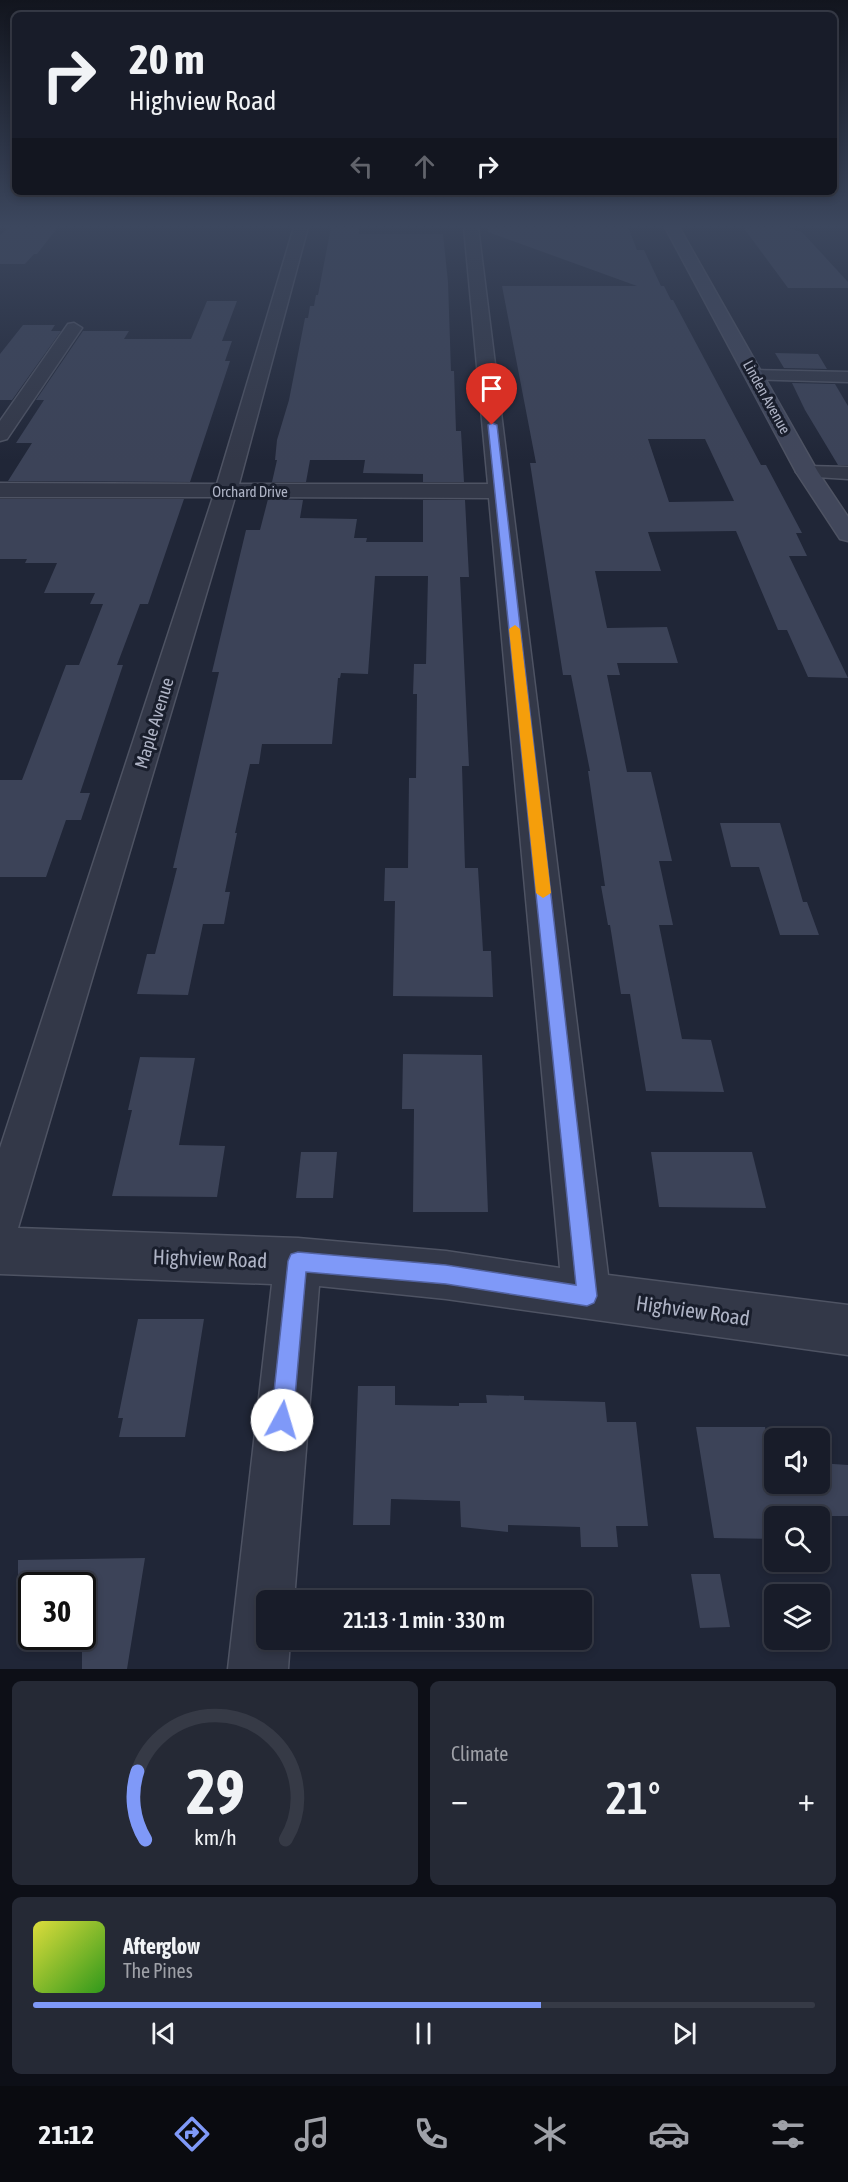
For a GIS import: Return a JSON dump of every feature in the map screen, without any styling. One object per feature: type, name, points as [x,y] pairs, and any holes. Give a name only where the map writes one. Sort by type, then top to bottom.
[{"type":"street","name":"Maple Avenue","points":[[0,1217],[226,491],[280,305]]},
{"type":"street","points":[[480,305],[587,1296]]},
{"type":"street","name":"Linden Avenue","points":[[716,305],[807,472],[848,534]]},
{"type":"street","points":[[0,435],[74,328]]},
{"type":"street","points":[[755,375],[848,377]]},
{"type":"street","points":[[807,472],[848,472]]},
{"type":"street","name":"Orchard Drive","points":[[0,490],[500,491]]},
{"type":"street","name":"Highview Road","points":[[0,1251],[298,1261],[446,1275],[848,1330]]},
{"type":"street","points":[[258,1669],[298,1261]]},
{"type":"building","points":[[205,305],[236,305],[222,341],[232,341],[225,361],[230,361],[190,482],[8,481],[32,443],[16,443],[44,400],[36,400],[83,331],[129,331],[124,339],[191,339]]},
{"type":"building","points":[[449,305],[456,431],[461,431],[464,482],[423,482],[423,474],[363,473],[365,460],[310,460],[306,482],[272,482],[277,460],[275,460],[277,440],[289,400],[305,318],[308,318],[310,306]]},
{"type":"building","points":[[506,305],[676,305],[761,465],[766,465],[802,533],[796,533],[807,556],[789,556],[848,678],[808,677],[787,630],[778,630],[736,531],[648,532],[661,571],[595,571],[607,628],[667,627],[678,663],[617,663],[620,675],[607,675],[627,772],[651,772],[672,861],[659,861],[673,925],[659,925],[682,1039],[711,1040],[724,1092],[646,1091],[630,994],[621,994],[610,925],[608,925],[601,886],[605,886],[588,771],[590,771],[571,675],[563,675],[530,463],[536,463]],"holes":[[[648,439],[705,439],[734,501],[669,502]]]},
{"type":"building","points":[[23,325],[55,325],[51,331],[61,331],[12,400],[0,400],[0,354]]},
{"type":"building","points":[[775,353],[818,354],[827,369],[784,368]]},
{"type":"building","points":[[792,383],[835,384],[848,406],[848,465],[838,465],[805,410]]},
{"type":"building","points":[[0,499],[184,499],[148,604],[140,604],[117,665],[123,665],[80,793],[90,793],[81,820],[66,820],[46,877],[0,877],[0,780],[22,780],[66,665],[79,665],[103,604],[90,604],[95,593],[44,593],[57,563],[25,563],[27,559],[0,559]]},
{"type":"building","points":[[268,499],[303,500],[300,518],[357,519],[354,538],[367,538],[366,542],[423,542],[423,500],[465,500],[469,577],[460,577],[469,766],[462,766],[465,868],[478,868],[483,951],[491,951],[493,997],[393,996],[395,901],[384,901],[385,868],[408,868],[409,778],[416,778],[417,694],[413,694],[414,664],[426,664],[428,576],[375,576],[368,674],[341,673],[338,678],[332,744],[262,744],[259,764],[250,764],[235,833],[237,833],[225,892],[230,892],[224,924],[203,924],[188,995],[137,994],[147,954],[155,954],[177,868],[173,868],[219,672],[212,672],[246,530],[260,530]]},
{"type":"building","points":[[720,823],[780,823],[803,902],[807,902],[819,935],[780,935],[759,867],[731,867]]},
{"type":"building","points":[[403,1054],[482,1055],[488,1212],[413,1212],[414,1109],[402,1109]]},
{"type":"building","points":[[140,1057],[195,1058],[179,1145],[225,1146],[217,1197],[112,1196],[132,1110],[128,1110]]},
{"type":"building","points":[[301,1152],[337,1152],[333,1198],[296,1198]]},
{"type":"building","points":[[651,1152],[752,1152],[766,1208],[659,1207]]},
{"type":"building","points":[[138,1319],[204,1319],[185,1437],[119,1437],[123,1418],[118,1418]]},
{"type":"building","points":[[358,1386],[395,1386],[395,1405],[459,1406],[459,1403],[487,1403],[486,1395],[524,1396],[524,1400],[605,1402],[607,1422],[636,1422],[648,1526],[616,1526],[618,1547],[581,1547],[580,1527],[508,1525],[508,1532],[461,1527],[460,1501],[391,1499],[390,1525],[353,1525]]},
{"type":"building","points":[[696,1427],[765,1427],[764,1494],[830,1494],[830,1464],[848,1465],[848,1516],[830,1516],[830,1506],[764,1506],[764,1539],[714,1538]]},
{"type":"building","points":[[145,1558],[127,1669],[82,1669],[82,1650],[96,1650],[96,1572],[18,1572],[18,1560]]},
{"type":"building","points":[[691,1574],[720,1574],[730,1627],[700,1628]]},
{"type":"slow traffic","points":[[515,629],[543,893]]},
{"type":"route","points":[[282,1420],[298,1261],[446,1275],[587,1296],[492,425]]}]
